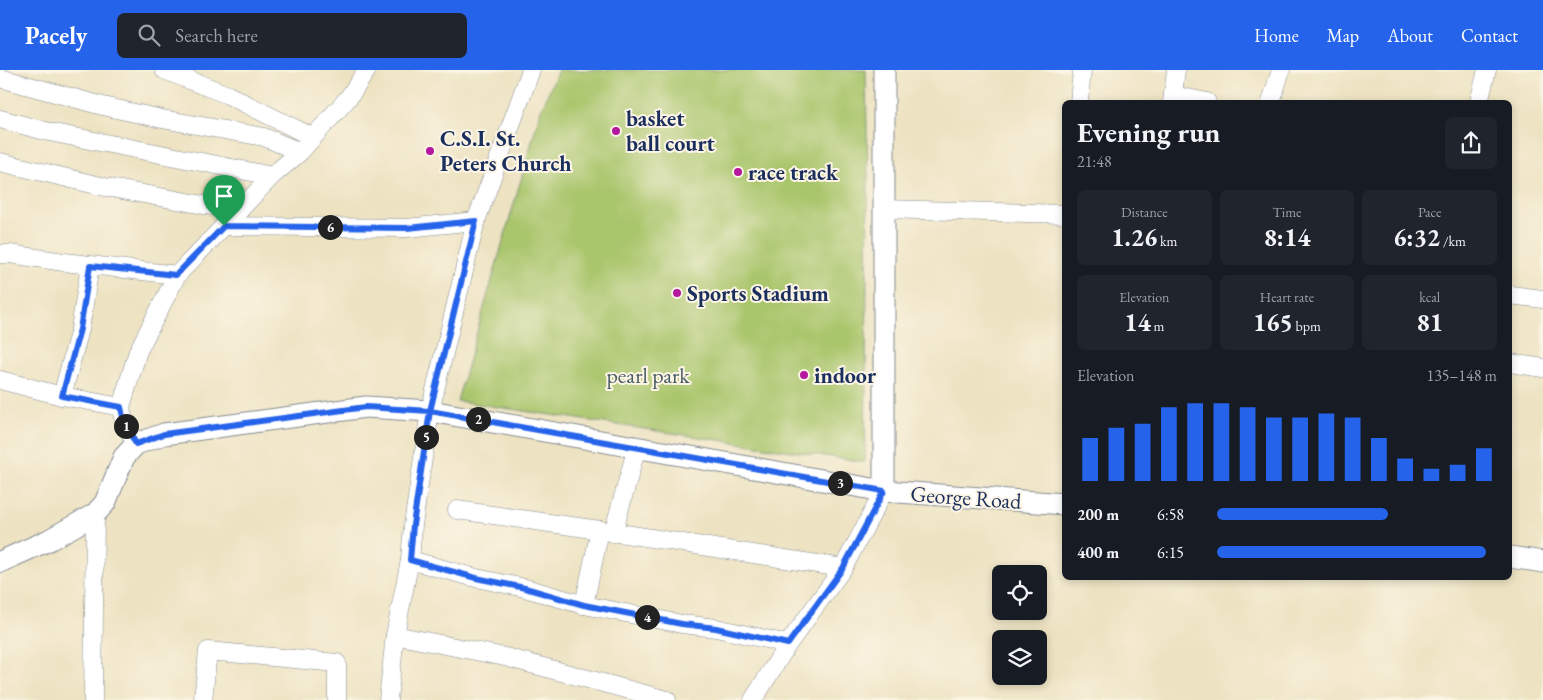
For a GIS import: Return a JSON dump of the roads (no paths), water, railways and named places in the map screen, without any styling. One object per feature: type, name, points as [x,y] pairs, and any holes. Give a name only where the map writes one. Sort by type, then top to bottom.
[{"type":"main road","points":[[884,70],[884,491]]},
{"type":"main road","name":"George Road","points":[[136,444],[164,434],[366,407],[430,411],[884,491],[1062,504]]},
{"type":"main road","points":[[0,562],[49,540],[94,514],[105,503],[124,458],[136,444]]},
{"type":"main road","points":[[1512,557],[1543,562]]},
{"type":"street","points":[[164,70],[228,95],[312,137]]},
{"type":"street","points":[[136,444],[124,422],[121,407],[138,351],[176,275],[272,176],[300,152],[348,97],[367,70]]},
{"type":"street","points":[[388,700],[395,635],[410,560],[413,525],[430,411],[476,221],[530,70]]},
{"type":"street","points":[[1079,100],[1082,70]]},
{"type":"street","points":[[1172,99],[1176,70]]},
{"type":"street","points":[[1272,100],[1281,70]]},
{"type":"street","points":[[1480,100],[1487,70]]},
{"type":"street","points":[[0,78],[103,106],[162,119],[264,137],[300,152]]},
{"type":"street","points":[[0,120],[49,132],[272,176]]},
{"type":"street","points":[[0,162],[106,187],[204,205],[241,209]]},
{"type":"street","points":[[883,209],[1062,214]]},
{"type":"street","points":[[224,226],[407,228],[476,221]]},
{"type":"street","points":[[0,254],[176,275]]},
{"type":"street","points":[[62,396],[80,329],[90,266]]},
{"type":"street","points":[[1512,295],[1543,299]]},
{"type":"street","points":[[1512,364],[1543,368]]},
{"type":"street","points":[[0,380],[62,396],[121,407]]},
{"type":"street","points":[[584,605],[606,532],[637,447]]},
{"type":"street","points":[[753,700],[788,644],[843,568],[884,491]]},
{"type":"street","points":[[457,510],[843,568]]},
{"type":"street","points":[[93,700],[94,514]]},
{"type":"street","points":[[410,560],[476,578],[525,588],[584,605],[682,624],[716,628],[788,644]]},
{"type":"street","points":[[395,635],[437,642],[505,658],[667,700]]},
{"type":"street","points":[[203,700],[208,651],[337,662],[337,700]]},
{"type":"place","name":"basket ball court","points":[[616,131]]},
{"type":"place","name":"C.S.I. St. Peters Church","points":[[430,151]]},
{"type":"place","name":"race track","points":[[738,172]]},
{"type":"place","name":"Sports Stadium","points":[[677,293]]},
{"type":"place","name":"indoor","points":[[804,375]]},
{"type":"park label","name":"pearl park","points":[[648,375]]}]
